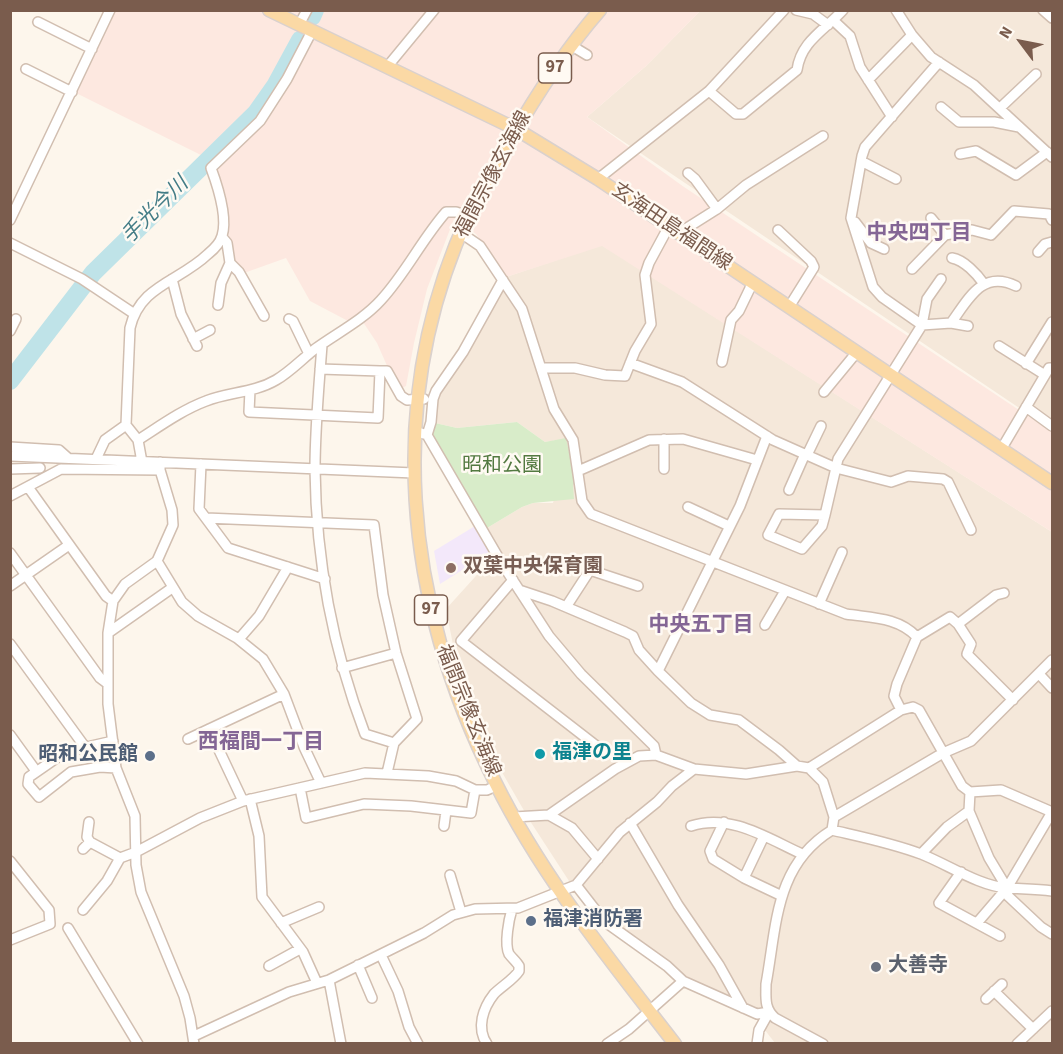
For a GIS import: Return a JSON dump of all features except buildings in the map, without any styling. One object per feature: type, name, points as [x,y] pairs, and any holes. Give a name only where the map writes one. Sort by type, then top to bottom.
[{"type":"main road","name":"玄海田島福間線","points":[[269,10],[516,129],[598,179],[1053,483]]},
{"type":"main road","name":"福間宗像玄海線","points":[[600,10],[554,70],[516,129],[481,190],[461,233],[435,307],[421,367],[417,399],[414,473],[419,540],[428,598],[437,634],[456,694],[496,786],[560,892],[675,1044]]},
{"type":"street","points":[[10,220],[110,10]]},
{"type":"street","points":[[299,25],[307,10]]},
{"type":"street","points":[[387,67],[434,10]]},
{"type":"street","points":[[598,179],[709,91],[784,10]]},
{"type":"street","points":[[796,10],[813,14],[850,36],[860,67],[892,117]]},
{"type":"street","points":[[709,91],[736,114],[743,114],[797,70],[798,58],[803,49],[843,10]]},
{"type":"street","points":[[896,10],[930,57],[974,85],[1050,154],[1016,175],[976,151],[960,154]]},
{"type":"street","points":[[1043,10],[1053,18]]},
{"type":"street","points":[[38,22],[92,49]]},
{"type":"street","points":[[142,462],[138,440],[126,425],[130,328],[133,313],[143,299],[203,259],[222,237],[220,194],[211,168],[252,130],[271,105],[312,31]]},
{"type":"street","points":[[868,80],[912,35]]},
{"type":"street","points":[[572,46],[588,55]]},
{"type":"street","points":[[939,63],[865,147],[851,218],[868,275],[873,287],[882,297],[922,325],[951,323],[968,326]]},
{"type":"street","points":[[26,69],[72,92]]},
{"type":"street","points":[[1000,108],[1036,74]]},
{"type":"street","points":[[942,107],[959,122],[994,122],[1019,127]]},
{"type":"street","points":[[542,368],[575,368],[605,375],[625,376],[651,324],[645,275],[648,263],[674,230],[717,209],[746,185],[823,136]]},
{"type":"street","points":[[861,161],[896,179]]},
{"type":"street","points":[[688,173],[717,209]]},
{"type":"street","points":[[912,269],[945,235],[972,230],[991,235],[1014,211],[1049,214],[1053,220]]},
{"type":"street","points":[[138,440],[186,410],[206,401],[250,390],[274,381],[359,320],[380,302],[406,270],[432,228],[446,212],[468,216]]},
{"type":"street","points":[[851,218],[871,243],[885,249]]},
{"type":"street","points":[[931,218],[945,235]]},
{"type":"street","points":[[778,230],[811,261],[814,267],[789,307]]},
{"type":"street","points":[[461,233],[480,246],[522,309],[555,409],[573,440],[582,501],[591,514],[846,614],[888,619],[911,630],[917,637]]},
{"type":"street","points":[[218,305],[221,283],[230,263],[227,243],[222,237]]},
{"type":"street","points":[[1038,252],[1045,244],[1053,242]]},
{"type":"street","points":[[10,243],[86,282],[133,313]]},
{"type":"street","points":[[952,258],[964,264],[984,284]]},
{"type":"street","points":[[230,263],[239,272],[264,316]]},
{"type":"street","points":[[172,279],[181,314],[195,342],[210,330]]},
{"type":"street","points":[[825,515],[779,514],[768,535],[802,549],[822,526],[825,515],[838,459],[922,325],[927,299],[941,279]]},
{"type":"street","points":[[427,435],[431,422],[433,399],[463,352],[503,280]]},
{"type":"street","points":[[951,323],[975,290],[984,284],[1004,281],[1016,286]]},
{"type":"street","points":[[722,362],[731,320],[739,311],[753,282]]},
{"type":"street","points":[[11,330],[16,319]]},
{"type":"street","points":[[289,319],[293,321],[309,354]]},
{"type":"street","points":[[1026,364],[1053,322]]},
{"type":"street","points":[[322,345],[315,469],[324,579],[331,621],[342,668],[365,734],[394,742]]},
{"type":"street","points":[[999,346],[1045,375]]},
{"type":"street","points":[[824,392],[857,352]]},
{"type":"street","points":[[630,363],[682,381],[767,436],[836,468],[891,482],[908,476],[943,479],[948,482],[971,530]]},
{"type":"street","points":[[1002,448],[1049,368],[1053,368]]},
{"type":"street","points":[[320,369],[387,371],[401,396],[407,400],[433,399]]},
{"type":"street","points":[[250,390],[249,412],[378,418],[380,371]]},
{"type":"street","points":[[1026,407],[1053,426]]},
{"type":"street","points":[[96,459],[105,440],[126,425]]},
{"type":"street","points":[[789,490],[821,426]]},
{"type":"street","points":[[415,431],[427,435],[519,591],[555,643],[581,674],[654,746],[656,754]]},
{"type":"street","points":[[658,671],[740,506],[767,436]]},
{"type":"street","points":[[578,471],[636,444],[664,439],[683,439],[757,460]]},
{"type":"street","points":[[663,469],[664,439]]},
{"type":"street","points":[[10,447],[59,450],[68,458]]},
{"type":"street","points":[[10,456],[142,462],[160,466]]},
{"type":"street","points":[[36,456],[40,468],[39,481]]},
{"type":"street","points":[[201,465],[199,509],[228,548],[324,579]]},
{"type":"street","points":[[10,496],[61,469],[201,465],[414,473]]},
{"type":"street","points":[[160,466],[172,510],[173,525],[157,561],[125,584],[113,601],[108,633],[108,684],[116,768],[135,816],[136,865],[141,892],[184,996],[194,1040],[289,992],[329,980],[461,912],[475,909],[518,908],[576,885],[630,823],[693,769]]},
{"type":"street","points":[[10,469],[40,468]]},
{"type":"street","points":[[28,487],[106,596],[113,601]]},
{"type":"street","points":[[688,507],[729,526]]},
{"type":"street","points":[[206,519],[374,525],[383,595],[396,653],[417,719],[394,742],[387,773]]},
{"type":"street","points":[[10,586],[69,544]]},
{"type":"street","points":[[819,604],[842,552]]},
{"type":"street","points":[[10,553],[100,678],[108,684]]},
{"type":"street","points":[[157,561],[182,602],[198,616],[239,639],[263,659],[284,694],[304,747],[321,783]]},
{"type":"street","points":[[239,639],[259,616],[288,567]]},
{"type":"street","points":[[566,607],[590,570],[638,586]]},
{"type":"street","points":[[513,580],[458,638],[603,751]]},
{"type":"street","points":[[108,633],[172,588]]},
{"type":"street","points":[[519,591],[566,607],[633,636],[639,650],[691,704],[710,715],[739,720],[797,766]]},
{"type":"street","points":[[765,625],[785,591]]},
{"type":"street","points":[[958,624],[996,595],[1004,593]]},
{"type":"street","points":[[902,710],[894,696],[917,637],[950,617],[958,624],[971,644],[968,654],[1013,700]]},
{"type":"street","points":[[10,644],[85,747]]},
{"type":"street","points":[[342,668],[396,653]]},
{"type":"street","points":[[834,817],[944,753],[971,741],[1053,660]]},
{"type":"street","points":[[1039,674],[1053,688]]},
{"type":"street","points":[[188,739],[284,694]]},
{"type":"street","points":[[809,768],[836,749],[902,710],[913,706],[919,710],[957,780],[970,792],[1001,790],[1052,812],[1007,888],[977,923]]},
{"type":"street","points":[[209,729],[246,800],[259,836],[262,897],[300,949],[317,983]]},
{"type":"street","points":[[10,735],[36,771]]},
{"type":"street","points":[[113,741],[65,752],[29,777],[28,784],[39,797],[71,772],[100,767],[116,768]]},
{"type":"street","points":[[514,817],[549,815],[621,766],[639,756],[656,754],[693,769],[746,774],[797,766],[809,768],[823,782],[834,817],[832,830]]},
{"type":"street","points":[[83,910],[107,881],[120,858],[200,818],[246,800],[365,773],[428,776],[456,781],[475,790],[487,790],[496,786]]},
{"type":"street","points":[[300,788],[306,818],[364,804],[471,813],[475,790]]},
{"type":"street","points":[[970,792],[969,811],[989,858],[1007,888],[1008,896],[1053,934]]},
{"type":"street","points":[[444,826],[446,810]]},
{"type":"street","points":[[921,854],[947,827],[969,811]]},
{"type":"street","points":[[549,815],[572,828],[598,859]]},
{"type":"street","points":[[691,826],[709,821],[734,824],[802,854]]},
{"type":"street","points":[[89,822],[86,845],[120,858]]},
{"type":"street","points":[[724,822],[710,851],[717,863],[782,897]]},
{"type":"street","points":[[630,823],[678,905],[719,965],[743,1008]]},
{"type":"street","points":[[823,1044],[787,1026],[770,1012],[766,1005],[766,984],[782,897],[788,877],[802,854],[818,838],[832,830],[888,843],[921,854],[981,881],[1007,888],[1053,891]]},
{"type":"street","points":[[744,878],[764,836]]},
{"type":"street","points":[[10,861],[49,910],[50,924],[10,940]]},
{"type":"street","points":[[961,872],[939,903],[1000,936]]},
{"type":"street","points":[[450,875],[461,912]]},
{"type":"street","points":[[576,885],[604,921],[667,966],[683,981],[757,1014],[770,1012]]},
{"type":"street","points":[[280,923],[319,906]]},
{"type":"street","points":[[487,1044],[481,1031],[481,1022],[488,1004],[519,970],[508,947],[508,922],[512,909]]},
{"type":"street","points":[[68,928],[138,1044]]},
{"type":"street","points":[[269,966],[300,949]]},
{"type":"street","points":[[381,955],[398,991],[417,1044]]},
{"type":"street","points":[[358,965],[372,998]]},
{"type":"street","points":[[329,980],[341,1044]]},
{"type":"street","points":[[607,1044],[650,1012],[683,981]]},
{"type":"street","points":[[986,999],[1002,984]]},
{"type":"street","points":[[994,991],[1033,1029]]},
{"type":"street","points":[[1017,1044],[1053,1011]]},
{"type":"street","points":[[757,1044],[759,1030],[770,1012]]},
{"type":"shaded area","points":[[115,11],[700,11],[646,66],[587,117],[684,187],[1052,432],[1052,532],[602,246],[506,277],[476,234],[454,219],[427,289],[406,386],[400,389],[377,343],[363,322],[348,321],[310,301],[286,258],[244,273],[232,259],[223,197],[217,168],[213,161],[76,93]]},
{"type":"shaded area","points":[[700,11],[1052,11],[1052,430],[587,117],[646,66]]},
{"type":"shaded area","points":[[602,245],[1052,532],[1052,1043],[775,1043],[757,1020],[688,979],[608,920],[569,881],[503,774],[469,696],[455,655],[446,609],[494,556],[487,528],[522,507],[533,503],[553,503],[566,439],[545,442],[517,422],[457,428],[435,423],[436,407],[440,390],[506,277]]},
{"type":"shaded area","name":"双葉中央保育園","points":[[475,526],[491,552],[440,584],[434,551]]},
{"type":"green space","name":"昭和公園","points":[[517,422],[545,442],[566,438],[575,482],[573,485],[574,499],[533,503],[487,528],[432,435],[435,423],[457,428]]},
{"type":"waterway","name":"手光今川","points":[[312,17],[315,10]]},
{"type":"waterway","name":"手光今川","points":[[10,381],[93,273],[256,113],[275,86],[300,40]]},
{"type":"place","name":"双葉中央保育園","points":[[451,568]]},
{"type":"place","name":"福津の里","points":[[540,754]]},
{"type":"place","name":"昭和公民館","points":[[150,756]]},
{"type":"place","name":"福津消防署","points":[[531,921]]},
{"type":"place","name":"大善寺","points":[[876,967]]},
{"type":"district","name":"中央四丁目","points":[[919,234]]},
{"type":"district","name":"中央五丁目","points":[[701,626]]},
{"type":"district","name":"西福間一丁目","points":[[261,743]]}]
